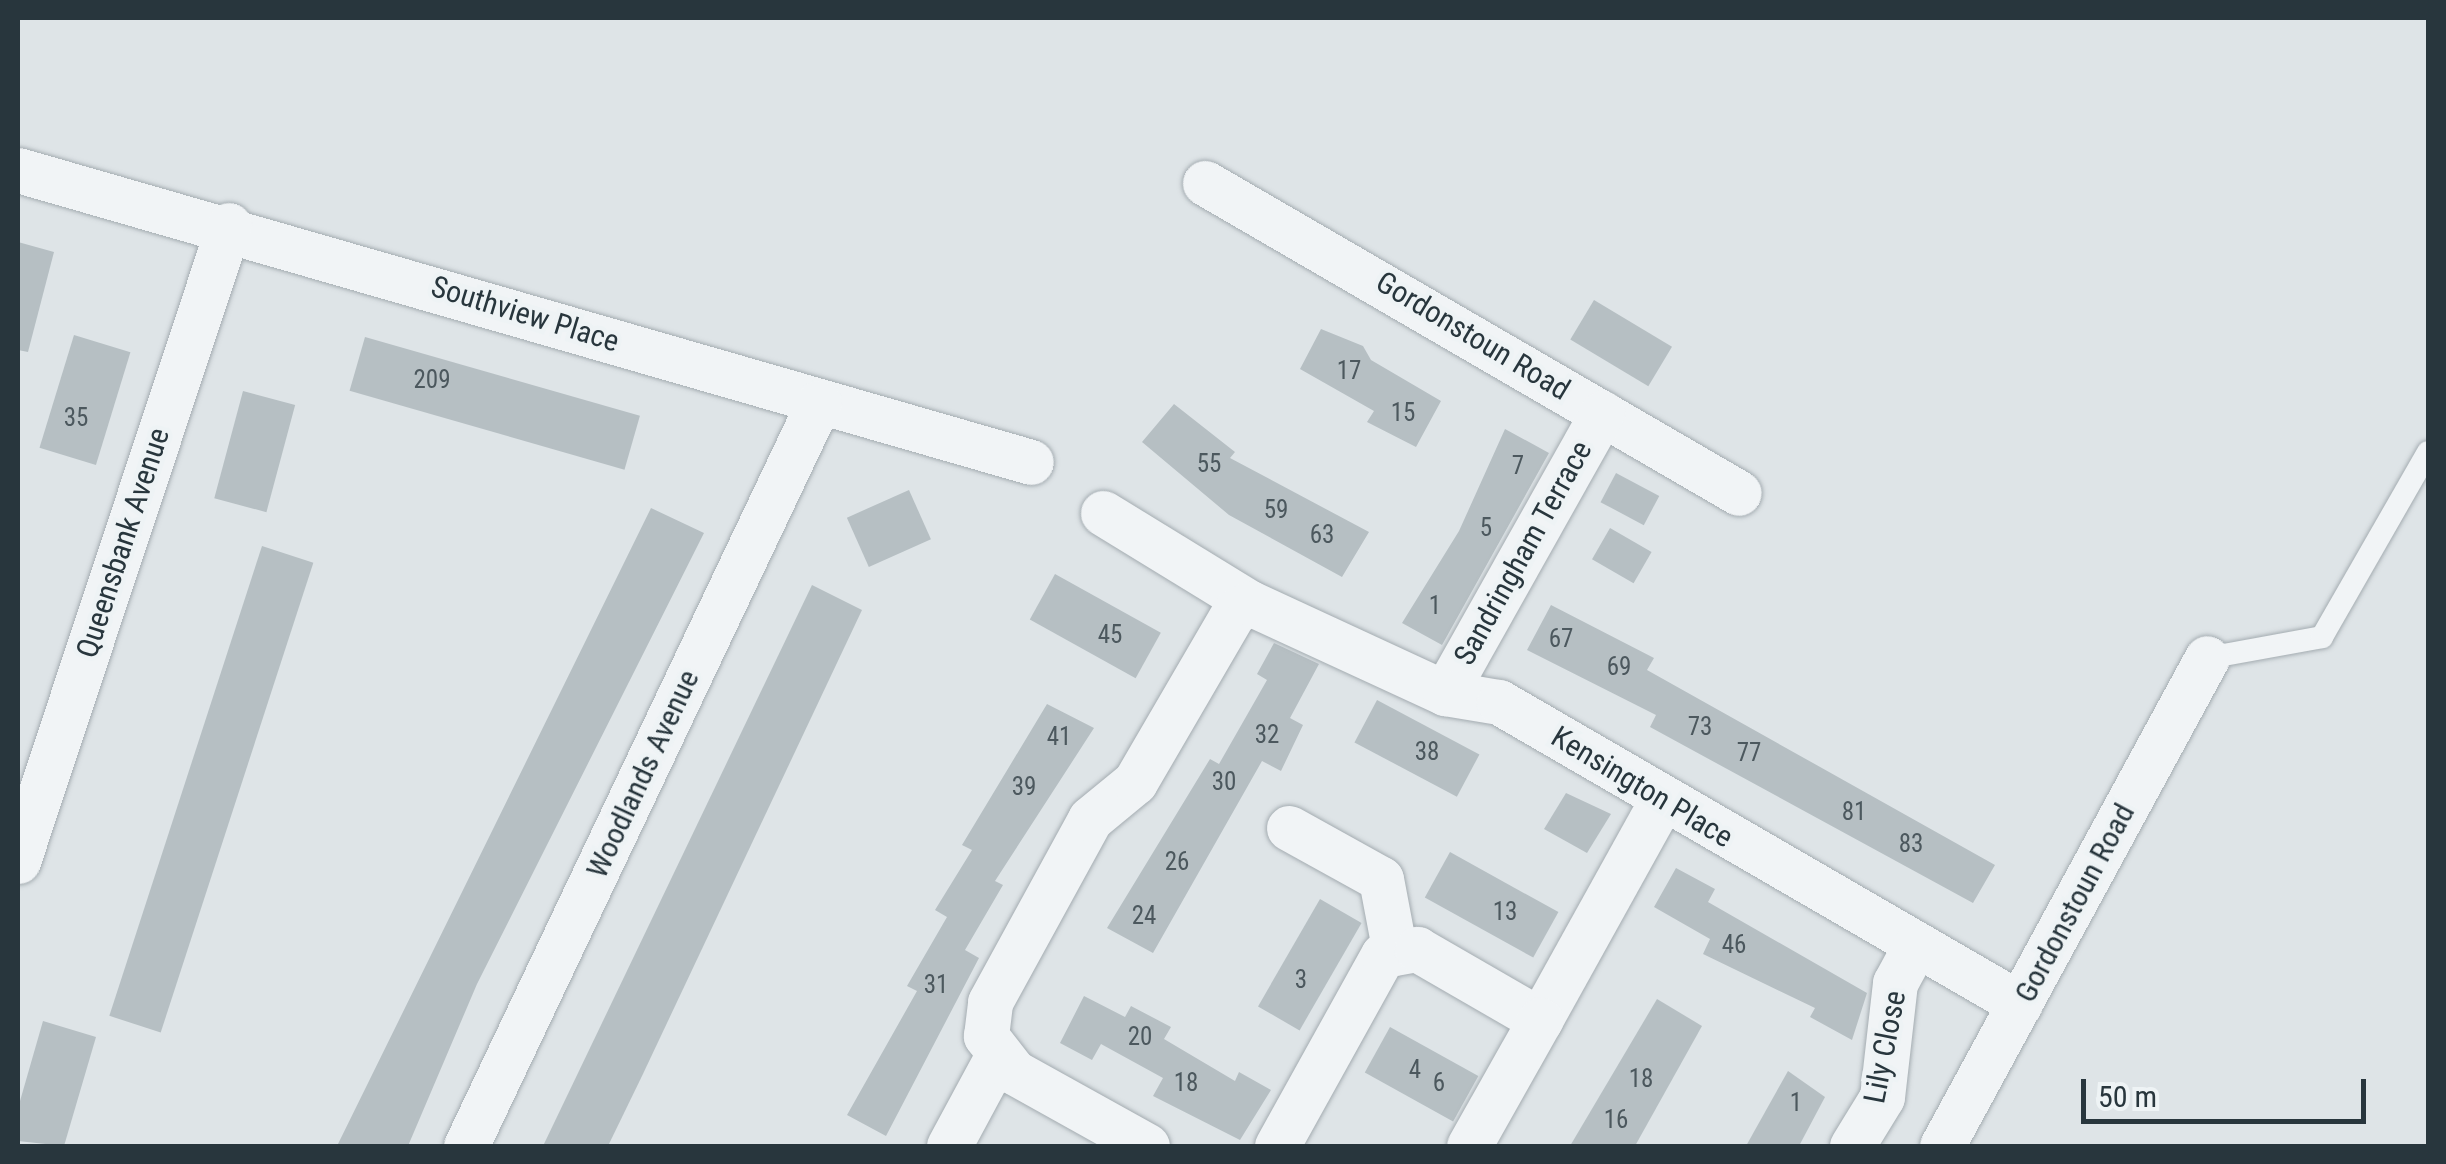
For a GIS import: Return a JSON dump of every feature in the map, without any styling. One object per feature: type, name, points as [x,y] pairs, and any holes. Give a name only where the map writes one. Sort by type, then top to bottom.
[{"type":"street","name":"Southview Place","points":[[18,170],[229,225],[818,402],[1032,462]]},
{"type":"street","name":"Gordonstoun Road","points":[[1204,183],[1739,492]]},
{"type":"street","name":"Queensbank Avenue","points":[[18,861],[229,225]]},
{"type":"street","name":"Woodlands Avenue","points":[[466,1146],[818,402]]},
{"type":"street","name":"Sandringham Terrace","points":[[1445,693],[1602,413]]},
{"type":"street","name":"Kensington Place","points":[[1103,513],[1250,603],[1445,693],[1499,702],[1662,800],[2020,1004]]},
{"type":"street","points":[[1147,1146],[1014,1072],[986,1036],[990,1002],[1090,819],[1136,782],[1234,612],[1250,603]]},
{"type":"street","name":"Gordonstoun Road","points":[[1942,1146],[2208,658]]},
{"type":"street","points":[[1470,1146],[1662,800]]},
{"type":"street","points":[[1289,828],[1381,879],[1395,952]]},
{"type":"street","name":"Lily Close","points":[[1852,1146],[1882,1097],[1895,983],[1915,946]]},
{"type":"street","points":[[1276,1146],[1383,954],[1417,949],[1540,1020]]},
{"type":"street","points":[[949,1146],[998,1055]]},
{"type":"lane","points":[[2208,658],[2322,636],[2428,452]]},
{"type":"building","points":[[18,242],[54,252],[28,352],[18,350]]},
{"type":"building","points":[[1594,300],[1672,347],[1648,386],[1570,339]]},
{"type":"building","points":[[1321,329],[1363,346],[1371,360],[1441,401],[1416,447],[1367,422],[1374,411],[1300,369]]},
{"type":"building","points":[[74,335],[130,352],[96,465],[40,448]]},
{"type":"building","points":[[365,337],[640,416],[624,470],[350,391]]},
{"type":"building","points":[[243,391],[295,405],[266,512],[214,498]]},
{"type":"building","points":[[1174,404],[1235,452],[1230,458],[1369,532],[1342,577],[1229,515],[1142,442]]},
{"type":"building","points":[[1505,429],[1549,453],[1442,645],[1402,623],[1459,531]]},
{"type":"building","points":[[1616,473],[1659,496],[1644,525],[1601,502]]},
{"type":"building","points":[[909,490],[931,539],[869,567],[847,518]]},
{"type":"building","points":[[651,508],[704,533],[477,984],[408,1146],[337,1146]]},
{"type":"building","points":[[1610,528],[1652,552],[1634,583],[1592,559]]},
{"type":"building","points":[[262,546],[313,563],[161,1033],[109,1016]]},
{"type":"building","points":[[1055,574],[1161,633],[1136,678],[1030,619]]},
{"type":"building","points":[[812,585],[862,610],[642,1076],[608,1146],[543,1146]]},
{"type":"building","points":[[1551,605],[1654,658],[1647,670],[1995,865],[1973,903],[1650,727],[1656,715],[1527,650]]},
{"type":"building","points":[[1274,643],[1319,664],[1290,718],[1303,725],[1281,771],[1262,761],[1153,953],[1107,928],[1210,759],[1219,764],[1267,680],[1257,674]]},
{"type":"building","points":[[1377,700],[1479,754],[1457,797],[1354,742]]},
{"type":"building","points":[[1047,704],[1094,728],[995,881],[1003,885],[965,950],[979,958],[886,1136],[847,1115],[917,991],[907,986],[947,917],[935,910],[972,850],[962,845]]},
{"type":"building","points":[[1566,793],[1611,814],[1587,853],[1544,829]]},
{"type":"building","points":[[1450,852],[1558,912],[1533,958],[1425,897]]},
{"type":"building","points":[[1676,868],[1715,889],[1708,902],[1867,993],[1852,1040],[1810,1017],[1815,1008],[1703,954],[1710,939],[1654,907]]},
{"type":"building","points":[[1320,899],[1362,923],[1300,1030],[1258,1006]]},
{"type":"building","points":[[1084,996],[1125,1017],[1131,1006],[1171,1027],[1164,1039],[1235,1081],[1239,1072],[1271,1090],[1240,1140],[1153,1096],[1163,1078],[1101,1044],[1092,1060],[1060,1043]]},
{"type":"building","points":[[1657,999],[1702,1026],[1635,1146],[1570,1146]]},
{"type":"building","points":[[43,1021],[96,1037],[64,1146],[18,1141],[18,1108]]},
{"type":"building","points":[[1390,1027],[1478,1076],[1453,1121],[1365,1072]]},
{"type":"building","points":[[1788,1071],[1825,1097],[1799,1146],[1746,1146]]}]
